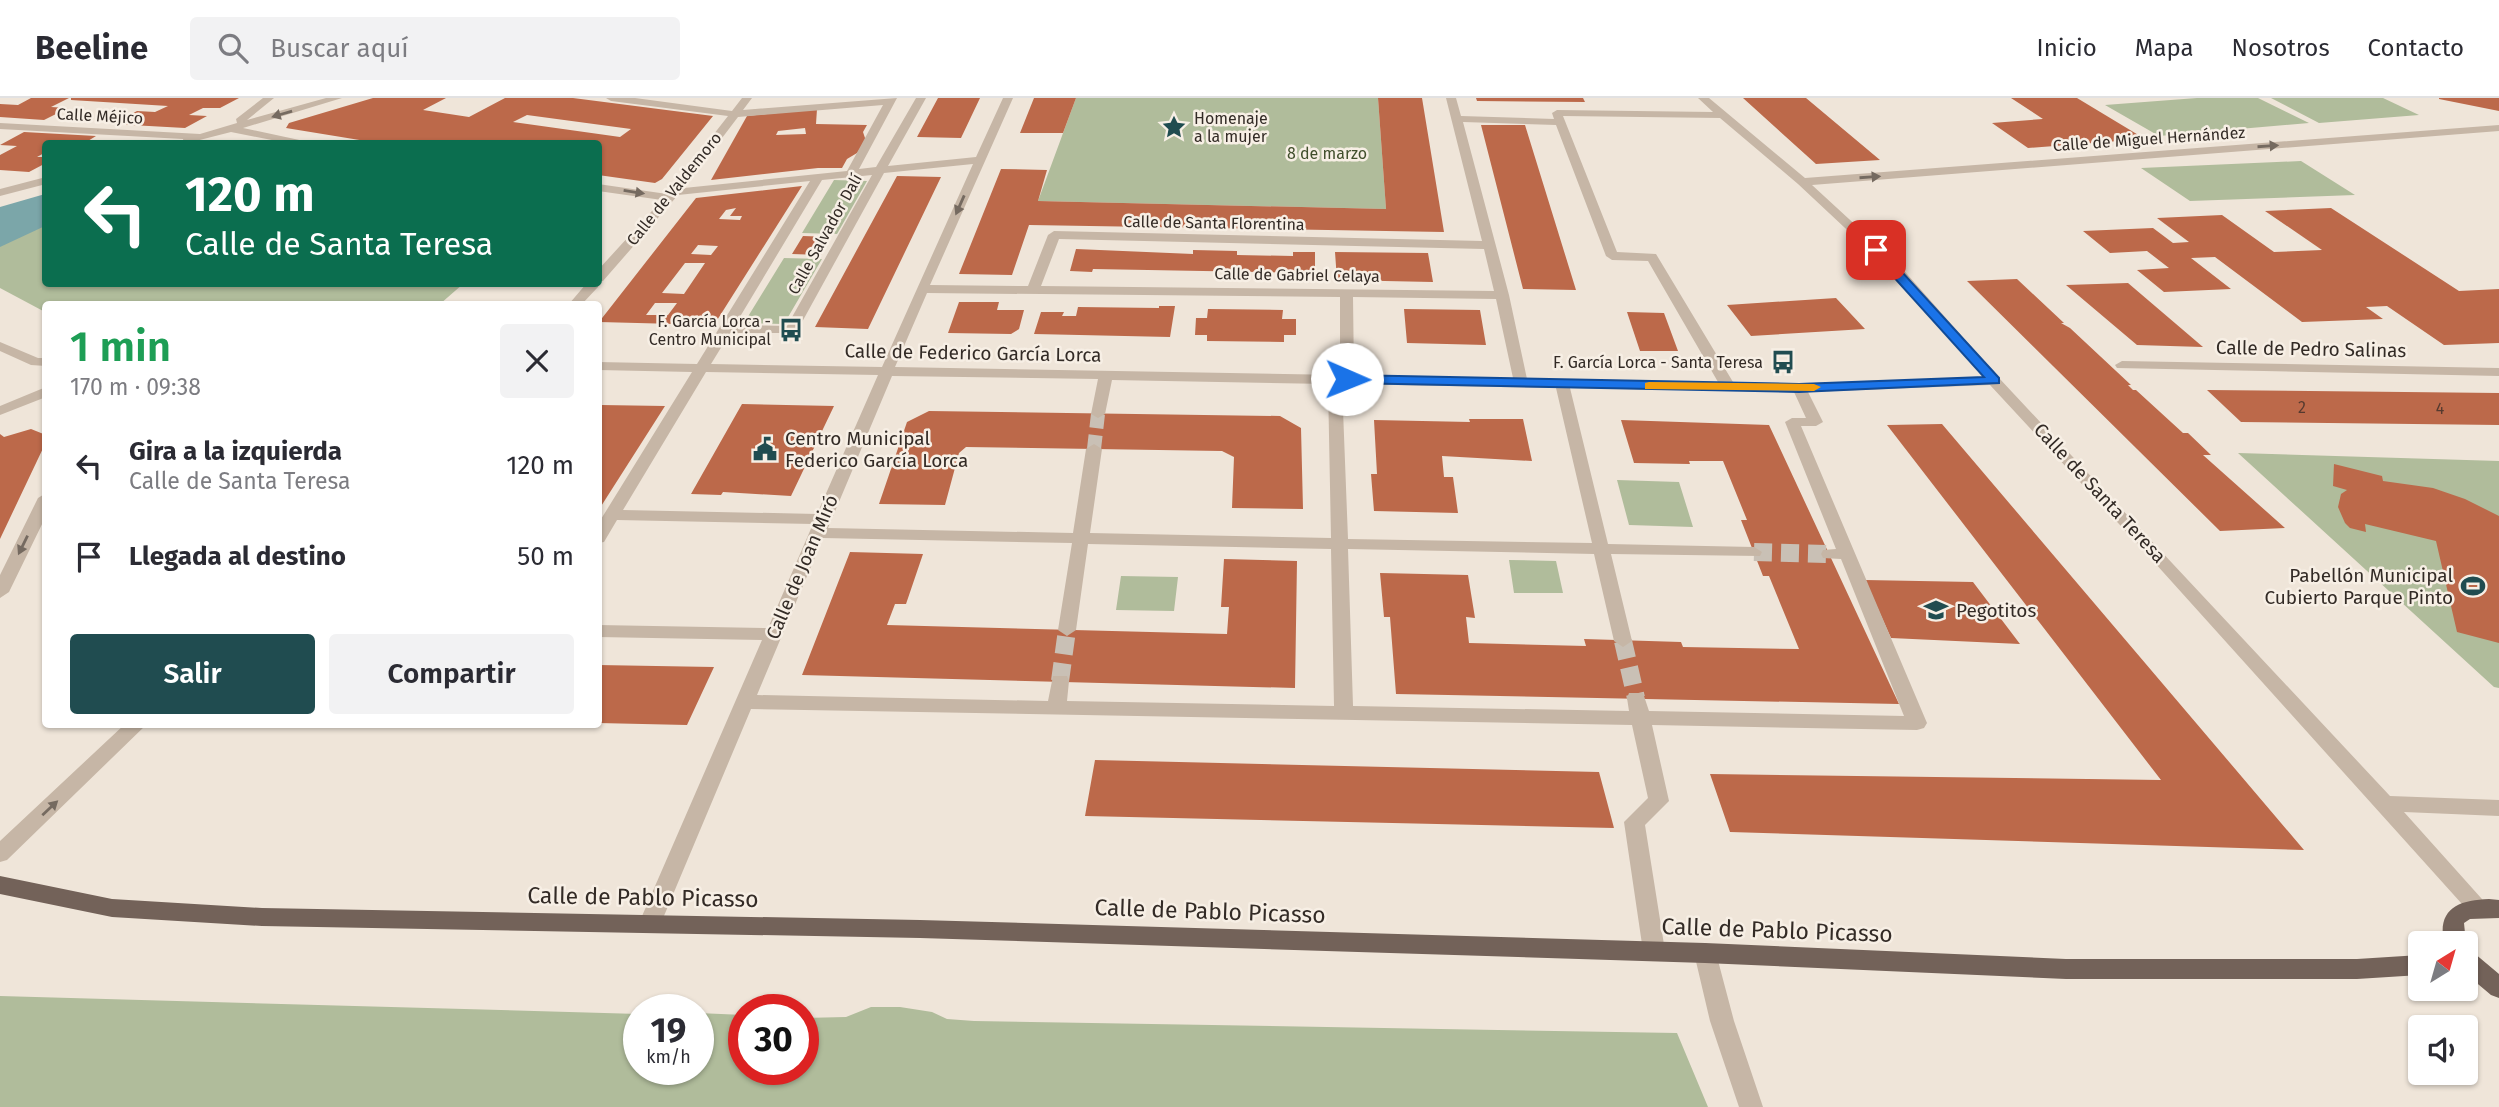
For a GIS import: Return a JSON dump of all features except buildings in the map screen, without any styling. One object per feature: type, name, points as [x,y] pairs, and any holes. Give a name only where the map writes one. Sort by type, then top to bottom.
[{"type":"main road","name":"Calle de Pablo Picasso","points":[[0,885],[126,909],[262,916],[650,923],[1654,951],[2066,969],[2357,969],[2408,966]]},
{"type":"main road","points":[[2451,931],[2454,919],[2464,911],[2489,909]]},
{"type":"main road","points":[[2478,971],[2499,988]]},
{"type":"street","points":[[228,129],[270,98]]},
{"type":"street","points":[[190,140],[337,98]]},
{"type":"street","points":[[611,98],[734,114],[892,99]]},
{"type":"street","name":"Calle de Valdemoro","points":[[602,274],[672,195],[747,98]]},
{"type":"street","name":"Calle Salvador Dalí","points":[[725,329],[791,330],[921,98]]},
{"type":"street","name":"Calle de Joan Miró","points":[[650,923],[922,289],[1008,98]]},
{"type":"street","points":[[1451,98],[1502,295],[1521,383]]},
{"type":"street","name":"Calle de Santa Teresa","points":[[1703,98],[1802,182],[1895,268],[1994,381],[2386,803],[2489,909]]},
{"type":"street","name":"Calle Salvador Dalí","points":[[852,172],[892,99]]},
{"type":"street","points":[[1721,115],[1557,113],[1612,256],[1652,257],[1727,387]]},
{"type":"street","points":[[1457,119],[1560,122]]},
{"type":"street","name":"Calle Méjico","points":[[0,126],[199,137]]},
{"type":"street","name":"Calle de Miguel Hernández","points":[[1802,182],[2499,128]]},
{"type":"street","points":[[228,129],[290,140]]},
{"type":"street","points":[[602,187],[672,195],[852,172],[980,160]]},
{"type":"street","name":"Calle Salvador Dalí","points":[[602,531],[819,176]]},
{"type":"street","points":[[0,193],[42,181]]},
{"type":"street","name":"Calle de Santa Florentina","points":[[1033,289],[1054,235],[1489,245]]},
{"type":"street","points":[[578,301],[590,287]]},
{"type":"street","points":[[922,289],[1033,289]]},
{"type":"street","name":"Calle de Gabriel Celaya","points":[[1033,289],[1502,295]]},
{"type":"street","points":[[1344,712],[1340,544],[1341,379],[1346,294]]},
{"type":"street","points":[[0,346],[36,362],[42,362]]},
{"type":"street","name":"Calle de Pedro Salinas","points":[[2122,365],[2499,372]]},
{"type":"street","name":"Calle de Federico García Lorca","points":[[602,366],[1799,388],[1994,381]]},
{"type":"street","points":[[1098,414],[1106,374]]},
{"type":"street","points":[[1562,384],[1623,641]]},
{"type":"street","points":[[745,702],[1344,712],[1639,708],[1917,723],[1792,422],[1816,422],[1799,388]]},
{"type":"street","points":[[0,411],[42,393]]},
{"type":"street","points":[[1067,630],[1094,449]]},
{"type":"street","points":[[0,592],[42,506]]},
{"type":"street","points":[[612,515],[1080,539],[1754,552]]},
{"type":"street","points":[[1829,554],[1849,554]]},
{"type":"street","points":[[602,631],[773,634]]},
{"type":"street","points":[[1058,707],[1060,681]]},
{"type":"street","points":[[1639,708],[1659,801],[1634,822],[1654,951]]},
{"type":"street","points":[[0,854],[134,728]]},
{"type":"street","points":[[2386,803],[2499,808]]},
{"type":"street","points":[[1705,953],[1722,1021],[1751,1107]]},
{"type":"green space","name":"8 de marzo","points":[[1076,98],[1378,98],[1386,209],[1038,201]]},
{"type":"green space","points":[[2197,98],[2258,98],[2309,123],[2159,136],[2105,105]]},
{"type":"green space","points":[[2271,98],[2383,98],[2419,115],[2319,123]]},
{"type":"green space","points":[[2301,161],[2355,195],[2190,201],[2141,168]]},
{"type":"green space","points":[[834,180],[867,181],[837,234],[802,233]]},
{"type":"green space","points":[[42,226],[42,287],[460,287],[443,301],[42,301],[42,310],[0,288],[0,245]]},
{"type":"green space","points":[[784,258],[822,259],[784,324],[744,323]]},
{"type":"green space","points":[[2238,453],[2499,461],[2499,688],[2494,687]]},
{"type":"green space","points":[[1617,480],[1679,482],[1693,527],[1629,525]]},
{"type":"green space","points":[[1509,560],[1556,561],[1563,593],[1514,593]]},
{"type":"green space","points":[[1121,576],[1178,577],[1174,611],[1116,610]]},
{"type":"green space","points":[[0,996],[623,1014],[623,1085],[714,1085],[714,1014],[728,1014],[728,1085],[819,1085],[819,1018],[846,1017],[871,1007],[900,1007],[932,1012],[947,1019],[974,1021],[1677,1033],[1708,1107],[0,1107]]},
{"type":"water","points":[[42,195],[42,227],[0,247],[0,207]]},
{"type":"tunnel","points":[[1094,449],[1098,414]]},
{"type":"tunnel","points":[[1754,552],[1829,554]]},
{"type":"tunnel","points":[[1060,681],[1067,630]]},
{"type":"tunnel","points":[[1623,641],[1636,698]]},
{"type":"slow traffic","points":[[1649,386],[1814,387]]},
{"type":"place","name":"Homenaje a la mujer","points":[[1174,127]]},
{"type":"place","name":"F. García Lorca - Centro Municipal","points":[[791,330]]},
{"type":"place","name":"F. García Lorca - Santa Teresa","points":[[1783,362]]},
{"type":"place","name":"Centro Municipal Federico García Lorca","points":[[765,449]]},
{"type":"place","name":"Pabellón Municipal Cubierto Parque Pinto","points":[[2473,586]]},
{"type":"place","name":"Pegotitos","points":[[1936,610]]},
{"type":"route","points":[[1347,379],[1799,388],[1994,381],[1876,250]]}]
